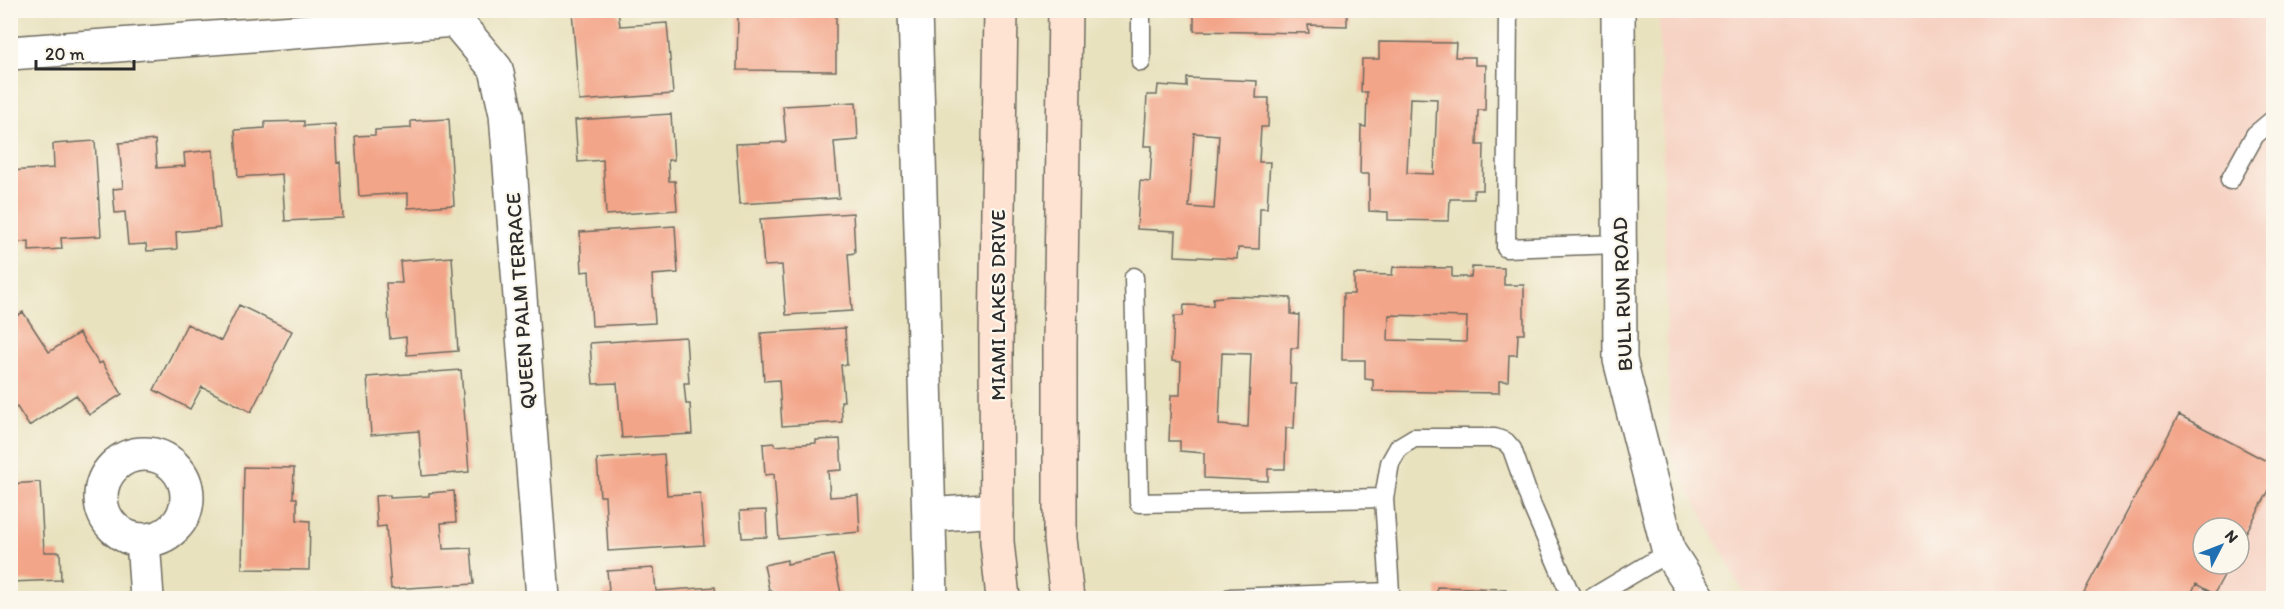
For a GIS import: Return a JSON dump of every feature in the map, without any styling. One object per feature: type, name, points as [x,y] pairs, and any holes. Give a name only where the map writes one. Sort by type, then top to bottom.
[{"type":"main road","name":"MIAMI LAKES DRIVE","points":[[1001,10],[996,343],[997,542],[1003,598]]},
{"type":"main road","points":[[1065,10],[1060,331],[1060,539],[1067,598]]},
{"type":"street","points":[[915,10],[931,598]]},
{"type":"street","name":"BULL RUN ROAD","points":[[1618,10],[1620,360],[1669,552],[1699,598]]},
{"type":"street","name":"QUEEN PALM TERRACE","points":[[10,53],[455,20],[496,69],[506,114],[543,598]]},
{"type":"street","points":[[928,515],[997,510]]},
{"type":"street","points":[[143,540],[147,598]]},
{"type":"lane","points":[[1141,62],[1142,10]]},
{"type":"lane","points":[[1508,10],[1506,249],[1619,244]]},
{"type":"lane","points":[[2230,180],[2255,135],[2274,119]]},
{"type":"lane","points":[[1134,277],[1139,503],[1384,498]]},
{"type":"lane","points":[[1230,598],[1390,592],[1384,498],[1390,463],[1399,447],[1414,438],[1495,438],[1506,442],[1512,449],[1532,506],[1572,598]]},
{"type":"lane","points":[[1592,598],[1669,552]]},
{"type":"shaded area","points":[[1659,11],[2273,11],[2273,598],[1746,598],[1670,453]]},
{"type":"building","points":[[572,10],[618,10],[620,26],[667,23],[673,94],[579,101]]},
{"type":"building","points":[[786,10],[860,10],[860,14],[836,14],[836,71],[737,70],[738,13],[786,13]]},
{"type":"building","points":[[1174,10],[1347,10],[1347,26],[1308,25],[1309,33],[1194,31],[1194,14],[1174,13]]},
{"type":"building","points":[[1379,42],[1456,43],[1455,57],[1475,57],[1475,65],[1486,65],[1485,110],[1478,110],[1477,145],[1484,145],[1483,190],[1474,190],[1474,199],[1450,199],[1449,221],[1388,220],[1388,212],[1369,211],[1369,174],[1360,174],[1361,126],[1366,127],[1367,92],[1361,92],[1362,59],[1379,59]],"holes":[[[1410,98],[1437,99],[1434,174],[1407,173]]]},
{"type":"building","points":[[1187,78],[1257,81],[1256,98],[1269,98],[1268,127],[1261,127],[1259,162],[1270,162],[1267,208],[1260,208],[1259,249],[1238,248],[1237,259],[1175,256],[1176,231],[1137,229],[1140,181],[1150,182],[1152,146],[1144,146],[1147,95],[1157,95],[1158,85],[1187,87]],"holes":[[[1194,133],[1219,135],[1214,209],[1189,207]]]},
{"type":"building","points":[[856,102],[858,140],[834,142],[839,198],[740,204],[736,144],[786,142],[783,106]]},
{"type":"building","points":[[671,114],[674,160],[668,160],[669,181],[675,181],[677,210],[606,215],[603,160],[578,162],[575,120]]},
{"type":"building","points":[[449,119],[454,205],[408,208],[408,193],[359,196],[355,136],[375,135],[375,130],[411,128],[411,121]]},
{"type":"building","points":[[304,121],[304,126],[335,124],[343,218],[285,221],[282,174],[238,177],[235,130],[265,128],[265,122]]},
{"type":"building","points":[[155,140],[157,168],[185,166],[184,153],[213,150],[220,228],[176,232],[177,249],[147,251],[146,244],[128,245],[125,212],[115,213],[113,189],[123,188],[119,143]]},
{"type":"building","points":[[95,141],[101,236],[61,238],[62,249],[29,251],[29,241],[10,243],[10,171],[54,168],[53,144]]},
{"type":"building","points":[[853,213],[855,253],[848,254],[852,311],[786,315],[782,265],[764,266],[760,219]]},
{"type":"building","points":[[675,226],[678,273],[652,275],[655,323],[592,326],[589,271],[582,272],[580,232]]},
{"type":"building","points":[[452,257],[458,351],[407,355],[406,337],[390,339],[386,283],[402,283],[400,261]]},
{"type":"building","points":[[1393,267],[1452,268],[1452,277],[1471,277],[1472,267],[1504,268],[1504,285],[1524,285],[1524,334],[1518,334],[1517,355],[1509,355],[1508,381],[1499,381],[1499,393],[1373,391],[1373,380],[1365,379],[1365,360],[1342,360],[1343,294],[1354,294],[1354,274],[1392,275]],"holes":[[[1389,315],[1467,317],[1466,342],[1388,340]]]},
{"type":"building","points":[[1231,296],[1291,298],[1291,314],[1299,315],[1298,348],[1291,348],[1290,384],[1296,384],[1294,428],[1286,428],[1285,469],[1268,469],[1268,481],[1204,478],[1204,453],[1180,451],[1180,441],[1169,441],[1171,395],[1180,395],[1181,362],[1172,361],[1174,316],[1183,316],[1184,305],[1213,306],[1213,298]],"holes":[[[1222,353],[1251,354],[1248,427],[1219,425]]]},
{"type":"building","points":[[239,305],[292,331],[251,412],[202,387],[190,409],[154,390],[187,324],[221,341]]},
{"type":"building","points":[[23,312],[49,352],[79,333],[99,364],[102,362],[122,394],[89,415],[76,395],[29,426],[17,407],[10,412],[10,320]]},
{"type":"building","points":[[845,328],[847,365],[841,365],[844,401],[841,401],[842,422],[782,426],[779,380],[764,381],[761,333]]},
{"type":"building","points":[[686,337],[689,383],[684,383],[686,404],[690,404],[692,434],[622,438],[617,383],[593,384],[590,343]]},
{"type":"building","points":[[461,370],[469,472],[422,476],[419,431],[371,435],[367,377]]},
{"type":"building","points":[[2179,415],[2274,465],[2274,481],[2251,524],[2251,516],[2191,516],[2191,576],[2224,576],[2214,594],[2196,584],[2189,598],[2081,598]]},
{"type":"building","points":[[840,439],[842,470],[828,471],[830,497],[858,495],[860,532],[779,539],[774,474],[765,475],[763,444],[775,443],[775,446]]},
{"type":"building","points":[[664,454],[667,495],[700,493],[704,545],[608,551],[605,496],[600,496],[597,459]]},
{"type":"building","points":[[244,467],[294,468],[293,498],[297,498],[297,520],[310,521],[309,570],[242,569]]},
{"type":"building","points":[[40,482],[44,552],[60,552],[61,580],[10,582],[10,484]]},
{"type":"building","points":[[454,491],[456,522],[441,523],[443,549],[471,548],[474,584],[391,589],[386,526],[377,527],[375,496],[390,495],[390,498],[429,496],[429,493]]},
{"type":"building","points":[[766,510],[767,537],[742,538],[740,511]]},
{"type":"building","points":[[833,555],[842,598],[774,598],[772,590],[769,590],[764,565],[787,560],[787,564]]},
{"type":"building","points":[[654,568],[656,591],[715,587],[716,598],[604,598],[603,591],[609,590],[607,571]]},
{"type":"building","points":[[1437,587],[1506,589],[1506,598],[1437,598]]}]
